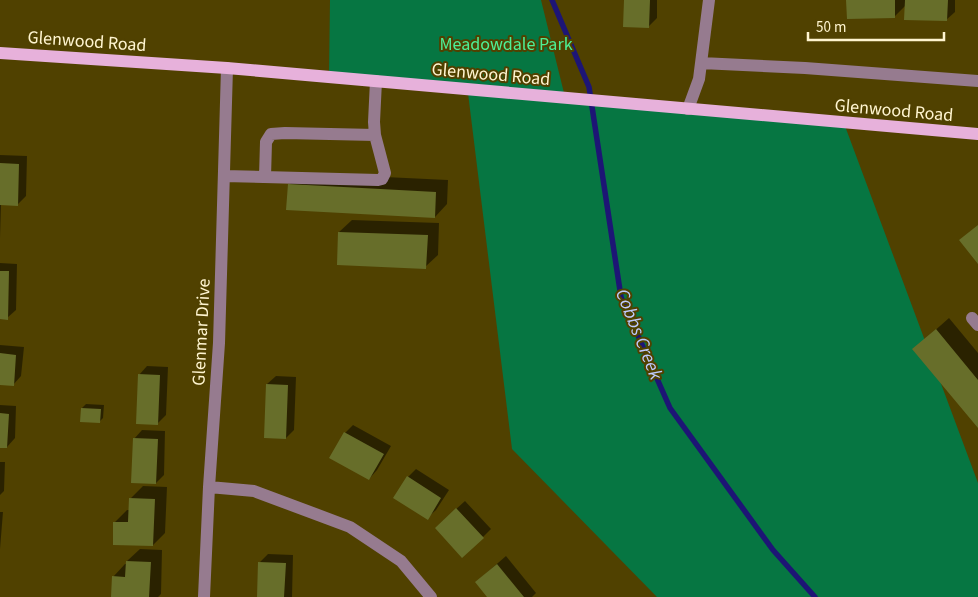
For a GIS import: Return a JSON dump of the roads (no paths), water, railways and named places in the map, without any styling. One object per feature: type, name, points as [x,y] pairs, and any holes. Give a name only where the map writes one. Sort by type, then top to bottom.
[{"type":"main road","name":"Glenwood Road","points":[[0,53],[227,68],[978,134]]},
{"type":"street","points":[[688,109],[699,79],[709,0]]},
{"type":"street","points":[[701,63],[805,68],[978,81]]},
{"type":"street","name":"Glenmar Drive","points":[[204,597],[219,343],[227,68]]},
{"type":"street","points":[[224,176],[382,179],[385,173],[375,135],[374,122],[376,82]]},
{"type":"street","points":[[265,177],[266,142],[271,134],[375,135]]},
{"type":"street","points":[[209,487],[254,491],[350,527],[401,560],[431,597]]},
{"type":"waterway","name":"Cobbs Creek","points":[[552,0],[589,87],[621,297],[670,408],[773,550],[815,597]]},
{"type":"park label","name":"Meadowdale Park","points":[[506,44]]}]
